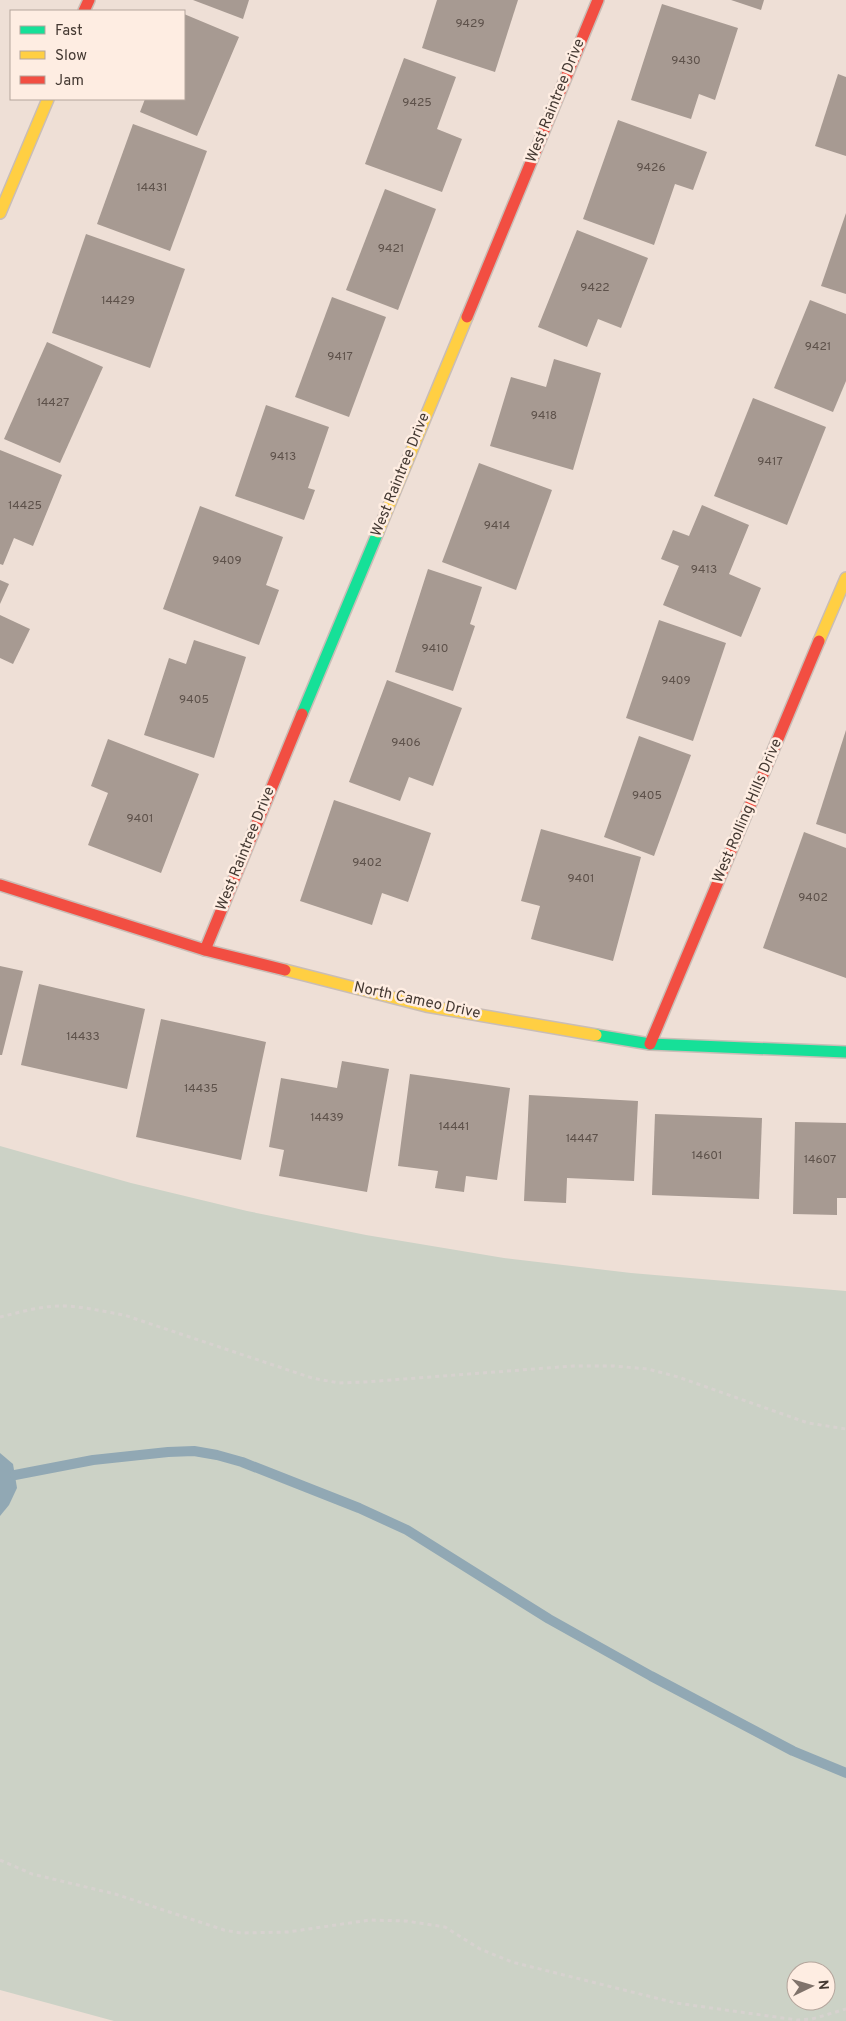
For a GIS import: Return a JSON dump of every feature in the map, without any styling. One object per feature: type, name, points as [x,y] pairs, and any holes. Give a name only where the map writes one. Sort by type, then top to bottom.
[{"type":"street","name":"West Raintree Drive","points":[[204,950],[598,0]]},
{"type":"street","points":[[0,213],[48,100]]},
{"type":"street","name":"West Rolling Hills Drive","points":[[650,1044],[846,578]]},
{"type":"street","name":"North Cameo Drive","points":[[0,885],[204,950],[426,1006],[650,1044],[846,1052]]},
{"type":"path","points":[[0,1318],[29,1309],[64,1306],[93,1309],[124,1315],[312,1378],[339,1383],[572,1366],[614,1366],[648,1369],[678,1377],[808,1423],[846,1429]]},
{"type":"path","points":[[0,1860],[32,1874],[115,1894],[224,1930],[241,1933],[288,1932],[370,1920],[406,1921],[446,1928],[480,1949],[512,1962],[676,2003],[797,2020],[812,2019],[846,2009]]},
{"type":"shaded area","points":[[0,1146],[131,1183],[247,1211],[366,1235],[504,1258],[631,1273],[846,1291],[846,2021],[114,2021],[0,1990]]},
{"type":"water","points":[[0,1453],[13,1464],[17,1488],[9,1505],[0,1516]]},
{"type":"building","points":[[193,0],[249,0],[243,19]]},
{"type":"building","points":[[437,0],[518,0],[495,72],[422,48]]},
{"type":"building","points":[[731,0],[764,0],[761,10]]},
{"type":"building","points":[[662,4],[738,28],[715,100],[699,94],[691,119],[631,100]]},
{"type":"building","points":[[185,14],[239,37],[197,136],[140,112],[145,100],[185,100]]},
{"type":"building","points":[[404,58],[456,77],[437,129],[462,139],[442,192],[365,164]]},
{"type":"building","points":[[838,74],[846,77],[846,156],[815,146]]},
{"type":"building","points":[[618,120],[707,152],[693,190],[675,184],[654,245],[583,219]]},
{"type":"building","points":[[133,124],[207,151],[170,251],[97,224]]},
{"type":"building","points":[[385,189],[436,209],[398,310],[346,290]]},
{"type":"building","points":[[846,213],[846,294],[821,286]]},
{"type":"building","points":[[577,230],[648,258],[621,328],[598,319],[587,347],[538,327]]},
{"type":"building","points":[[86,234],[185,269],[150,368],[52,333]]},
{"type":"building","points":[[332,297],[386,317],[349,417],[295,397]]},
{"type":"building","points":[[810,300],[846,314],[846,381],[833,412],[774,388]]},
{"type":"building","points":[[47,342],[103,367],[60,463],[4,439]]},
{"type":"building","points":[[554,359],[601,373],[573,470],[490,446],[511,377],[546,387]]},
{"type":"building","points":[[753,398],[826,427],[787,525],[714,496]]},
{"type":"building","points":[[266,405],[329,427],[308,488],[315,490],[304,520],[235,496]]},
{"type":"building","points":[[0,450],[62,475],[33,546],[14,538],[3,565],[0,564]]},
{"type":"building","points":[[479,463],[552,490],[516,590],[442,562]]},
{"type":"building","points":[[702,505],[749,525],[729,574],[761,588],[741,637],[663,605],[679,566],[661,559],[673,530],[689,536]]},
{"type":"building","points":[[200,506],[283,537],[266,585],[279,590],[259,645],[163,609]]},
{"type":"building","points":[[428,569],[482,587],[470,624],[475,626],[453,691],[395,672]]},
{"type":"building","points":[[0,580],[9,584],[0,604]]},
{"type":"building","points":[[0,615],[30,629],[13,664],[0,658]]},
{"type":"building","points":[[659,620],[726,643],[693,741],[626,718]]},
{"type":"building","points":[[194,640],[246,657],[214,758],[144,735],[169,658],[186,664]]},
{"type":"building","points":[[387,680],[462,708],[433,786],[409,777],[400,801],[349,782]]},
{"type":"building","points":[[846,730],[846,834],[816,824]]},
{"type":"building","points":[[639,736],[691,755],[654,856],[604,837]]},
{"type":"building","points":[[108,739],[199,774],[161,873],[88,845],[108,793],[91,786]]},
{"type":"building","points":[[334,800],[431,833],[408,902],[382,893],[372,925],[300,901]]},
{"type":"building","points":[[541,829],[641,857],[613,961],[531,939],[540,906],[521,901]]},
{"type":"building","points":[[804,832],[846,848],[846,978],[763,948]]},
{"type":"building","points":[[0,966],[23,971],[2,1055],[0,1055]]},
{"type":"building","points":[[39,984],[145,1009],[127,1089],[21,1065]]},
{"type":"building","points":[[161,1019],[266,1042],[241,1160],[136,1137]]},
{"type":"building","points":[[342,1061],[389,1069],[367,1192],[279,1176],[284,1150],[269,1147],[281,1078],[337,1088]]},
{"type":"building","points":[[410,1074],[510,1088],[497,1180],[466,1176],[464,1192],[435,1188],[438,1171],[398,1166]]},
{"type":"building","points":[[529,1095],[638,1101],[634,1181],[567,1178],[566,1203],[524,1201]]},
{"type":"building","points":[[655,1114],[762,1118],[759,1199],[652,1195]]},
{"type":"building","points":[[795,1122],[846,1123],[846,1198],[837,1198],[837,1215],[793,1214]]},
{"type":"waterway","points":[[15,1475],[93,1460],[168,1452],[194,1451],[242,1462],[359,1508],[407,1530],[549,1619],[651,1676],[793,1751],[846,1773]]},
{"type":"traffic: fast","points":[[302,714],[378,532]]},
{"type":"traffic: fast","points":[[596,1035],[650,1044],[846,1052]]},
{"type":"traffic: slow","points":[[0,213],[48,100]]},
{"type":"traffic: slow","points":[[378,532],[467,317]]},
{"type":"traffic: slow","points":[[819,641],[846,578]]},
{"type":"traffic: slow","points":[[285,970],[426,1006],[596,1035]]},
{"type":"traffic: jam","points":[[84,10],[89,0]]},
{"type":"traffic: jam","points":[[467,317],[598,0]]},
{"type":"traffic: jam","points":[[650,1044],[819,641]]},
{"type":"traffic: jam","points":[[205,950],[302,714]]},
{"type":"traffic: jam","points":[[0,885],[205,950],[285,970]]}]
